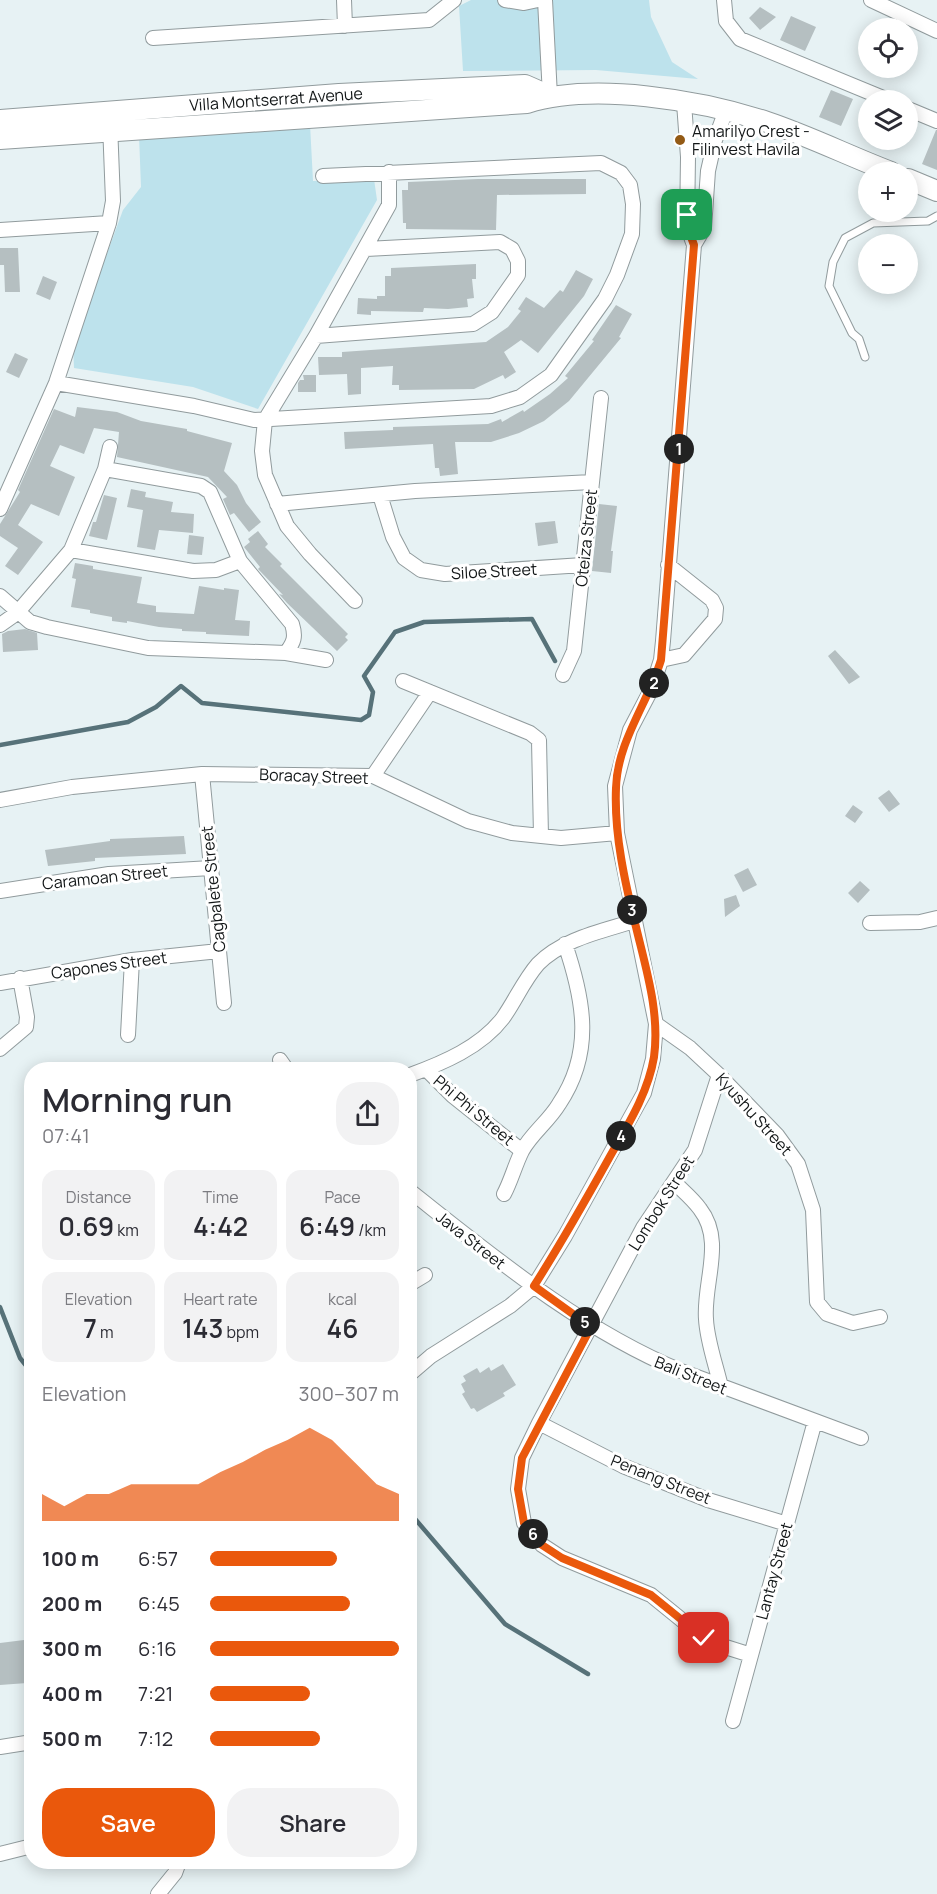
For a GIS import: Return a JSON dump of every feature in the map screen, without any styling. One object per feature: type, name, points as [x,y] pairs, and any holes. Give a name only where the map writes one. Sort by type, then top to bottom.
[{"type":"street","points":[[344,0],[345,26]]},
{"type":"street","points":[[153,38],[429,20],[454,0]]},
{"type":"street","points":[[505,0],[524,3],[538,0]]},
{"type":"street","points":[[545,0],[550,96]]},
{"type":"street","points":[[724,0],[726,21],[740,39],[864,90]]},
{"type":"street","points":[[871,0],[937,30]]},
{"type":"street","name":"Villa Montserrat Avenue","points":[[0,120],[339,94],[525,84],[550,96]]},
{"type":"street","name":"Villa Montserrat Avenue","points":[[0,139],[527,103],[550,96],[639,96],[726,111],[766,122],[867,162]]},
{"type":"street","points":[[417,1368],[431,1356],[510,1306],[534,1286],[565,1236],[644,1093],[653,1059],[656,1024],[617,833],[615,786],[630,730],[652,688],[661,660],[694,245],[687,226],[688,157],[684,103]]},
{"type":"street","points":[[0,508],[16,477],[56,383],[109,223],[114,201],[109,111]]},
{"type":"street","points":[[694,245],[704,228],[708,171],[715,140],[726,111]]},
{"type":"street","points":[[918,113],[937,121]]},
{"type":"street","points":[[56,383],[265,420],[491,405],[520,398],[551,375],[605,299],[632,234],[633,204],[630,185],[621,173],[601,163],[323,176]]},
{"type":"street","points":[[355,601],[293,533],[277,504],[265,475],[262,450],[265,420],[316,336],[389,205],[389,172]]},
{"type":"street","points":[[918,183],[937,191]]},
{"type":"street","points":[[0,230],[109,223]]},
{"type":"street","points":[[316,336],[473,324],[492,312],[518,275],[518,261],[512,249],[500,242],[366,249]]},
{"type":"street","name":"Oteiza Street","points":[[562,675],[574,651],[601,398]]},
{"type":"street","points":[[0,625],[17,613],[71,550],[105,469],[110,447]]},
{"type":"street","points":[[105,469],[201,486],[210,492],[240,561],[292,624],[295,635],[293,644],[286,653]]},
{"type":"street","points":[[277,504],[380,495],[592,482]]},
{"type":"street","name":"Siloe Street","points":[[380,495],[386,520],[398,548],[404,558],[421,570],[445,574],[583,565]]},
{"type":"street","points":[[71,550],[193,571],[216,570],[240,561]]},
{"type":"street","points":[[661,660],[684,655],[715,619],[716,608],[712,600],[668,565]]},
{"type":"street","points":[[0,596],[30,622],[148,648],[286,653],[326,660]]},
{"type":"street","points":[[403,681],[530,733],[538,740],[541,836]]},
{"type":"street","points":[[373,776],[430,692]]},
{"type":"street","name":"Boracay Street","points":[[0,800],[72,787],[202,774],[373,776],[468,821],[512,833],[561,838],[617,833]]},
{"type":"street","name":"Cagbalete Street","points":[[202,774],[224,1004]]},
{"type":"street","name":"Caramoan Street","points":[[0,891],[109,874],[211,868]]},
{"type":"street","points":[[870,922],[920,922],[937,918]]},
{"type":"street","points":[[417,1073],[460,1054],[479,1041],[501,1020],[539,963],[566,944],[634,921]]},
{"type":"street","points":[[504,1194],[522,1150],[559,1106],[573,1080],[583,1040],[582,1010],[566,944]]},
{"type":"street","name":"Capones Street","points":[[0,983],[132,960],[219,951]]},
{"type":"street","points":[[128,1035],[132,960]]},
{"type":"street","points":[[0,1049],[26,1027],[27,1017],[20,978]]},
{"type":"street","name":"Kyushu Street","points":[[656,1024],[690,1048],[719,1075],[777,1135],[798,1164],[813,1210],[817,1302],[827,1314],[853,1323],[879,1317]]},
{"type":"street","name":"Phi Phi Street","points":[[426,1070],[453,1096],[522,1150]]},
{"type":"street","name":"Lombok Street","points":[[719,1075],[695,1150],[643,1228],[539,1423],[522,1458],[518,1489],[524,1523],[542,1545],[562,1558],[651,1595],[704,1638],[751,1655]]},
{"type":"street","points":[[674,1182],[702,1210],[711,1233],[712,1254],[705,1305],[706,1322],[721,1387]]},
{"type":"street","name":"Java Street","points":[[417,1197],[507,1268],[534,1286]]},
{"type":"street","points":[[417,1280],[425,1275]]},
{"type":"street","name":"Bali Street","points":[[534,1286],[591,1327],[653,1360],[861,1438]]},
{"type":"street","name":"Lantay Street","points":[[733,1721],[815,1421]]},
{"type":"street","name":"Penang Street","points":[[539,1423],[623,1466],[708,1500],[787,1524]]},
{"type":"street","points":[[0,1747],[24,1743]]},
{"type":"street","points":[[0,1854],[24,1848]]},
{"type":"street","points":[[158,1894],[176,1869]]},
{"type":"lane","points":[[865,357],[859,339],[852,333],[829,286],[833,262],[845,238],[873,223],[928,220],[937,216]]},
{"type":"shaded area","points":[[471,0],[649,0],[651,17],[672,62],[698,79],[596,70],[463,71],[459,6]]},
{"type":"shaded area","points":[[310,124],[313,181],[374,179],[377,200],[258,409],[193,387],[74,368],[73,346],[123,210],[141,187],[139,135]]},
{"type":"building","points":[[760,7],[776,17],[760,30],[749,18]]},
{"type":"building","points":[[791,16],[816,27],[805,51],[780,40]]},
{"type":"building","points":[[831,90],[853,99],[841,126],[819,117]]},
{"type":"building","points":[[937,130],[937,170],[922,164]]},
{"type":"building","points":[[478,179],[586,179],[586,194],[497,195],[496,230],[406,229],[406,223],[403,223],[402,190],[408,190],[408,182]]},
{"type":"building","points":[[0,248],[18,248],[20,292],[5,292],[4,265],[0,265]]},
{"type":"building","points":[[476,264],[476,279],[472,279],[474,298],[467,299],[468,307],[424,308],[423,312],[371,311],[371,315],[357,314],[358,298],[377,299],[377,296],[385,296],[385,276],[391,276],[391,268]]},
{"type":"building","points":[[576,270],[593,279],[584,296],[538,353],[521,340],[504,352],[516,372],[505,379],[503,375],[474,389],[399,390],[399,385],[392,385],[393,366],[361,368],[361,394],[348,395],[347,374],[319,375],[318,357],[342,357],[342,352],[486,342],[508,327],[521,311],[518,309],[526,297],[544,308],[560,290],[563,292]]},
{"type":"building","points":[[43,276],[57,282],[50,300],[36,294]]},
{"type":"building","points":[[616,305],[632,314],[619,337],[621,338],[569,401],[544,421],[519,433],[491,442],[455,442],[458,474],[440,476],[439,468],[435,468],[433,444],[345,449],[344,432],[393,430],[393,427],[488,424],[501,419],[502,422],[523,410],[524,412],[568,378],[565,376],[594,341],[592,340]]},
{"type":"building","points":[[15,353],[28,359],[19,378],[6,372]]},
{"type":"building","points":[[303,375],[316,375],[316,392],[298,392],[298,383],[304,380]]},
{"type":"building","points":[[77,407],[117,412],[141,421],[187,429],[187,431],[232,443],[224,471],[237,485],[246,503],[261,522],[249,532],[234,513],[230,515],[223,499],[227,497],[208,477],[117,457],[119,432],[94,428],[84,454],[60,445],[50,466],[75,477],[59,516],[31,504],[18,525],[43,542],[18,575],[5,566],[18,548],[0,536],[0,524],[20,492],[18,490],[54,409],[75,417]]},
{"type":"building","points":[[131,489],[146,492],[145,497],[173,502],[171,512],[194,514],[193,533],[159,530],[155,550],[137,547],[143,510],[127,507]]},
{"type":"building","points":[[104,495],[117,498],[107,540],[89,536]]},
{"type":"building","points":[[599,504],[617,506],[611,551],[613,551],[611,573],[592,571]]},
{"type":"building","points":[[555,521],[558,543],[538,546],[535,523]]},
{"type":"building","points":[[258,531],[268,544],[265,547],[282,564],[280,566],[348,634],[345,637],[348,640],[337,651],[287,603],[279,594],[283,595],[258,569],[260,567],[244,547],[250,542],[248,539]]},
{"type":"building","points":[[189,535],[204,537],[202,555],[187,554]]},
{"type":"building","points":[[75,563],[93,566],[93,569],[142,577],[137,603],[156,606],[156,612],[194,614],[199,586],[239,590],[235,620],[250,621],[249,636],[206,634],[206,632],[182,631],[182,629],[127,621],[127,623],[112,621],[112,617],[71,607],[76,579],[72,578]]},
{"type":"building","points":[[25,629],[37,633],[38,650],[3,652],[2,634]]},
{"type":"building","points":[[835,650],[860,677],[849,684],[828,656]]},
{"type":"building","points":[[889,790],[900,804],[889,812],[878,798]]},
{"type":"building","points":[[853,805],[863,812],[855,823],[845,816]]},
{"type":"building","points":[[184,836],[186,854],[95,858],[95,861],[48,866],[45,850],[110,841],[110,839]]},
{"type":"building","points":[[748,868],[757,885],[743,892],[734,875]]},
{"type":"building","points":[[860,881],[870,890],[858,903],[848,893]]},
{"type":"building","points":[[736,895],[740,906],[725,917],[724,899]]},
{"type":"building","points":[[503,1364],[516,1385],[503,1393],[505,1396],[477,1412],[474,1408],[471,1409],[462,1394],[465,1392],[461,1384],[466,1381],[463,1376],[477,1368],[480,1373],[489,1367],[491,1371]]},
{"type":"building","points":[[24,1640],[24,1683],[0,1685],[0,1643]]},
{"type":"waterway","points":[[0,745],[128,722],[156,707],[181,686],[202,703],[361,720],[369,715],[373,692],[364,676],[395,632],[424,622],[532,619],[555,661]]},
{"type":"waterway","points":[[0,1307],[24,1363]]},
{"type":"waterway","points":[[417,1521],[505,1624],[588,1674]]},
{"type":"place","name":"Amarilyo Crest - Filinvest Havila","points":[[680,140]]},
{"type":"route","points":[[687,215],[687,226],[694,245],[661,660],[652,688],[630,730],[615,786],[617,833],[656,1024],[653,1059],[644,1093],[631,1119],[534,1286],[591,1327],[522,1458],[518,1489],[524,1523],[542,1545],[562,1558],[651,1595],[704,1638]]}]
